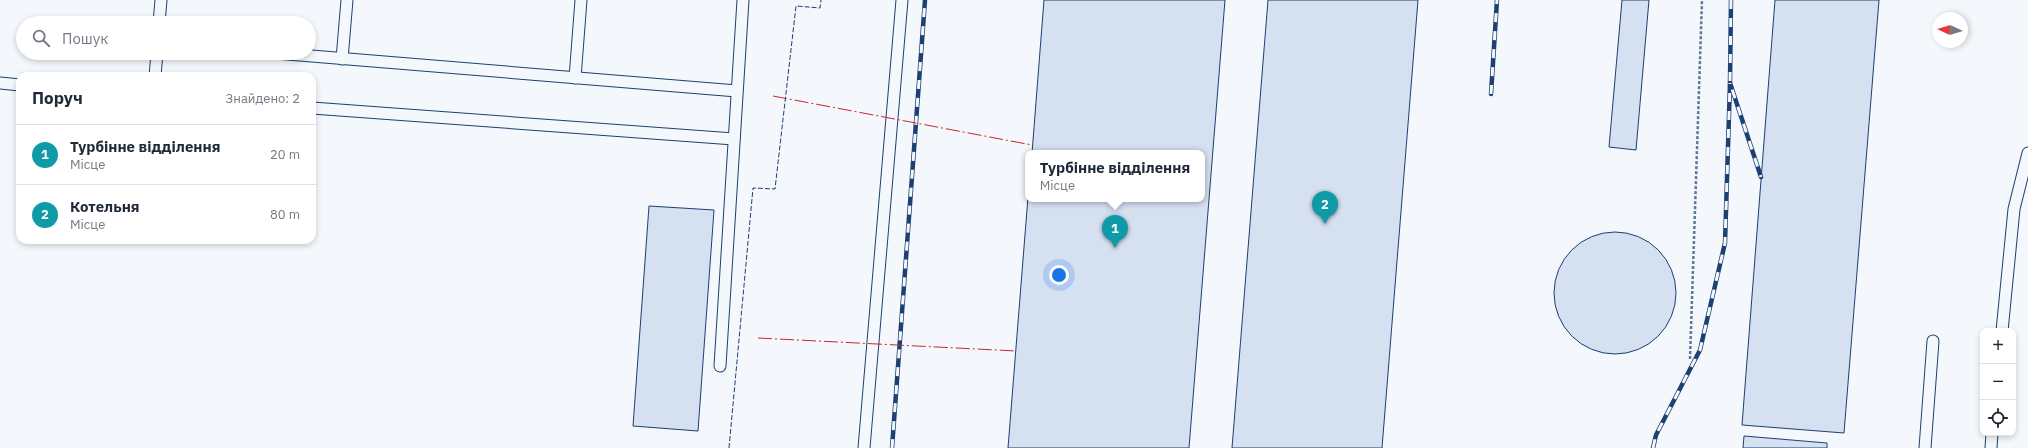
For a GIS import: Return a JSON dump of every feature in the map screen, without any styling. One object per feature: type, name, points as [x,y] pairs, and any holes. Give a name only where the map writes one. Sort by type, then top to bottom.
[{"type":"lane","points":[[160,16],[161,0]]},
{"type":"lane","points":[[342,59],[347,0]]},
{"type":"lane","points":[[575,78],[581,0]]},
{"type":"lane","points":[[720,366],[743,0]]},
{"type":"lane","points":[[864,448],[902,0]]},
{"type":"lane","points":[[316,57],[737,91]]},
{"type":"lane","points":[[156,72],[157,60]]},
{"type":"lane","points":[[0,83],[16,85]]},
{"type":"lane","points":[[316,108],[734,139]]},
{"type":"lane","points":[[2002,328],[2014,209],[2028,153]]},
{"type":"lane","points":[[1925,448],[1933,341]]},
{"type":"lane","points":[[1991,448],[1992,436]]},
{"type":"path","points":[[1690,359],[1702,0]]},
{"type":"building","points":[[1044,0],[1225,0],[1189,448],[1008,448],[1028,202],[1205,202],[1205,150],[1032,150]]},
{"type":"building","points":[[1268,0],[1418,0],[1382,448],[1232,448]]},
{"type":"building","points":[[1622,0],[1649,0],[1636,150],[1609,147]]},
{"type":"building","points":[[1775,0],[1879,0],[1844,433],[1742,425]]},
{"type":"building","points":[[649,206],[714,210],[698,431],[633,426]]},
{"type":"building","points":[[1615,232],[1638,237],[1658,250],[1671,270],[1676,293],[1671,316],[1658,336],[1638,349],[1615,354],[1592,349],[1572,336],[1559,316],[1554,293],[1559,270],[1572,250],[1592,237]]},
{"type":"building","points":[[1744,436],[1827,443],[1827,448],[1743,448]]},
{"type":"railway","points":[[892,448],[925,0]]},
{"type":"railway","points":[[1491,94],[1497,0]]},
{"type":"railway","points":[[1731,0],[1730,83],[1761,177]]},
{"type":"railway","points":[[1653,448],[1656,435],[1700,350],[1725,243],[1730,83]]},
{"type":"fence","points":[[729,448],[753,188],[775,189],[796,6],[820,8],[821,0]]},
{"type":"power","points":[[773,96],[1032,145]]},
{"type":"power","points":[[758,338],[1016,351]]},
{"type":"place","name":"Котельня","points":[[1325,224]]},
{"type":"place","name":"Турбінне відділення","points":[[1115,248]]}]
